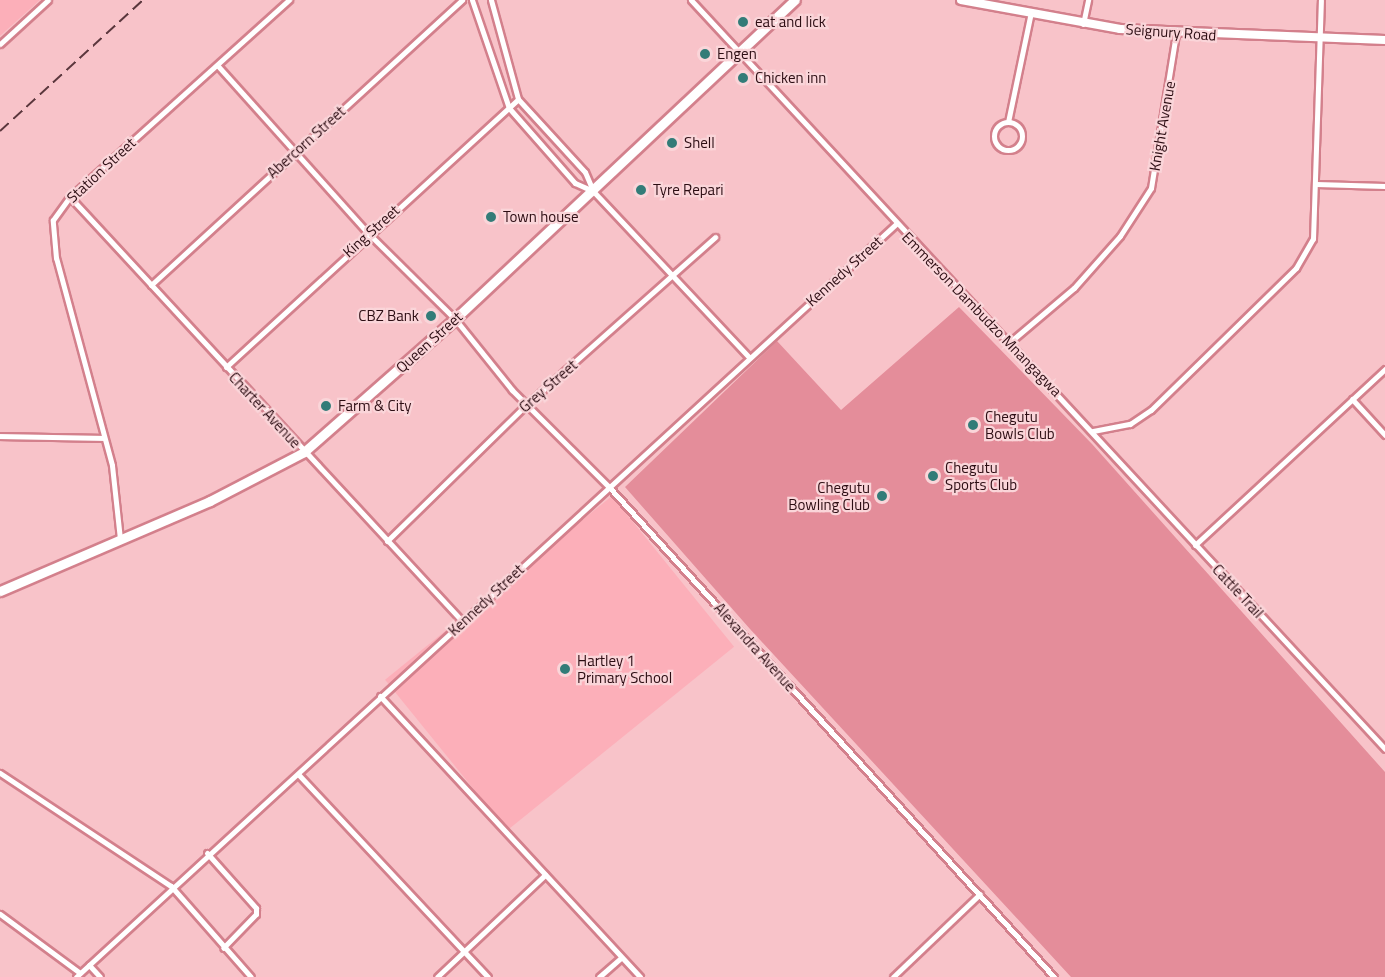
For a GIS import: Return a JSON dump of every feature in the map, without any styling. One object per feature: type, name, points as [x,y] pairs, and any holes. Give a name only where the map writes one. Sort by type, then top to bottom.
[{"type":"highway","name":"Queen Street","points":[[0,591],[210,501],[304,452],[455,319],[795,0]]},
{"type":"main road","name":"Seignury Road","points":[[960,0],[1031,12],[1083,24],[1176,33],[1385,40]]},
{"type":"street","points":[[0,44],[48,0]]},
{"type":"street","name":"Station Street","points":[[120,539],[118,499],[52,240],[53,220],[70,197],[289,0]]},
{"type":"street","name":"Abercorn Street","points":[[151,285],[462,0]]},
{"type":"street","points":[[472,0],[509,108],[576,183],[593,191],[749,357]]},
{"type":"street","points":[[491,0],[518,99],[585,172],[593,191]]},
{"type":"street","name":"Emmerson Dambudzo Mnangagwa","points":[[692,0],[896,224],[1093,431]]},
{"type":"street","points":[[1083,24],[1088,0]]},
{"type":"street","points":[[1093,431],[1130,424],[1151,410],[1296,268],[1313,239],[1321,0]]},
{"type":"street","points":[[1008,122],[1031,12]]},
{"type":"street","name":"Knight Avenue","points":[[1010,342],[1074,288],[1120,236],[1151,188],[1176,33]]},
{"type":"street","name":"Alexandra Avenue","points":[[218,66],[297,150],[368,233],[455,319],[526,405],[609,487],[1054,977]]},
{"type":"street","name":"King Street","points":[[226,367],[368,233],[518,99]]},
{"type":"street","points":[[1008,122],[1017,125],[1022,137],[1018,145],[1006,150],[998,146],[994,137],[999,125],[1008,122]]},
{"type":"street","points":[[1316,184],[1385,186]]},
{"type":"street","name":"Charter Avenue","points":[[70,197],[463,622]]},
{"type":"street","name":"Kennedy Street","points":[[78,975],[171,886],[298,774],[380,696],[896,224]]},
{"type":"street","name":"Grey Street","points":[[387,541],[526,405],[675,276],[715,237]]},
{"type":"street","points":[[1196,545],[1385,369]]},
{"type":"street","points":[[1352,399],[1385,435]]},
{"type":"street","name":"Cattle Trail","points":[[1093,431],[1385,749]]},
{"type":"street","points":[[0,436],[104,438]]},
{"type":"street","points":[[380,696],[640,977]]},
{"type":"street","points":[[0,773],[171,886],[251,977]]},
{"type":"street","points":[[298,774],[488,977]]},
{"type":"street","points":[[207,853],[256,908],[256,914],[224,948]]},
{"type":"street","points":[[437,977],[545,875]]},
{"type":"street","points":[[892,977],[980,894]]},
{"type":"street","points":[[0,914],[78,975]]},
{"type":"street","points":[[599,977],[621,958]]},
{"type":"street","points":[[89,965],[100,977]]},
{"type":"shaded area","points":[[0,0],[40,0],[0,36]]},
{"type":"shaded area","points":[[959,307],[1092,444],[1385,772],[1385,977],[1071,977],[750,629],[625,487],[777,341],[841,410]]},
{"type":"shaded area","name":"Hartley 1 Primary School","points":[[612,496],[734,647],[507,831],[385,680]]},
{"type":"railway","points":[[0,131],[143,0]]},
{"type":"place","name":"eat and lick","points":[[743,22]]},
{"type":"place","name":"Engen","points":[[705,54]]},
{"type":"place","name":"Chicken inn","points":[[743,78]]},
{"type":"place","name":"Shell","points":[[672,143]]},
{"type":"place","name":"Tyre Repari","points":[[641,190]]},
{"type":"place","name":"Town house","points":[[491,217]]},
{"type":"place","name":"CBZ Bank","points":[[431,316]]},
{"type":"place","name":"Farm & City","points":[[326,406]]},
{"type":"place","name":"Chegutu Bowls Club","points":[[973,425]]},
{"type":"place","name":"Chegutu Sports Club","points":[[933,476]]},
{"type":"place","name":"Chegutu Bowling Club","points":[[882,496]]},
{"type":"place","name":"Hartley 1 Primary School","points":[[565,669]]}]
